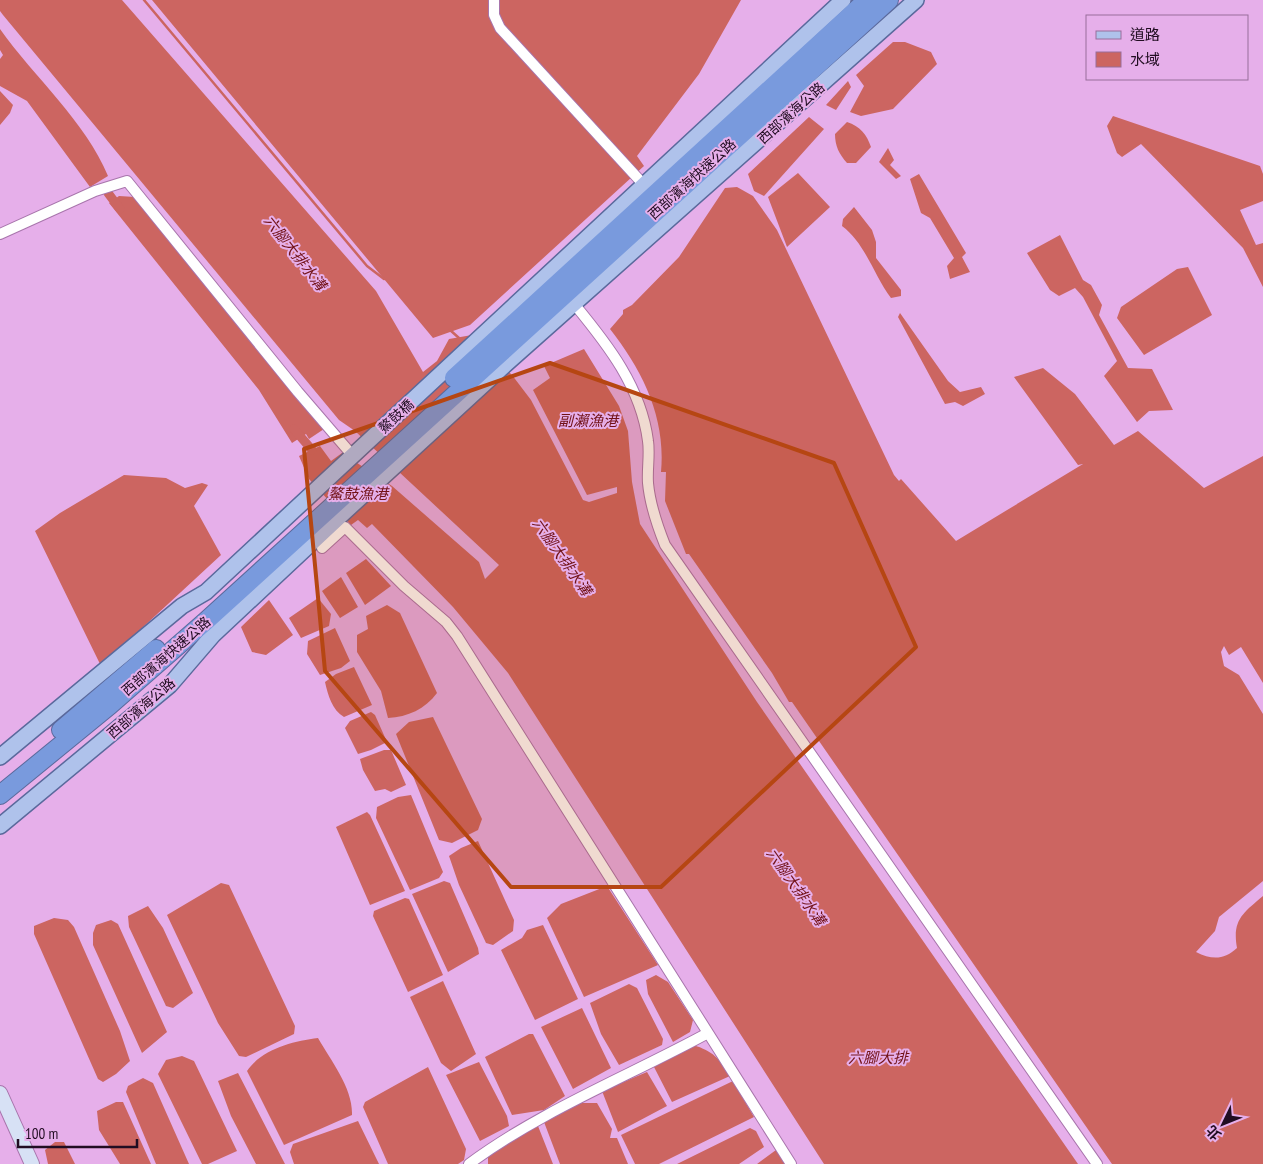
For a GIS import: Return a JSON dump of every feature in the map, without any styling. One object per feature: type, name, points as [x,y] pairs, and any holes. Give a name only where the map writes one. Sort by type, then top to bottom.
[{"type":"highway","name":"西部濱海快速公路","points":[[492,351],[867,0]]},
{"type":"highway","name":"西部濱海快速公路","points":[[492,351],[889,0]]},
{"type":"highway","name":"鰲鼓橋","points":[[323,506],[492,351]]},
{"type":"highway","name":"西部濱海快速公路","points":[[0,782],[323,506]]},
{"type":"highway","name":"西部濱海快速公路","points":[[0,795],[192,634],[323,506]]},
{"type":"main road","name":"西部濱海公路","points":[[492,351],[575,305],[916,0]]},
{"type":"main road","points":[[492,351],[644,186],[842,1]]},
{"type":"main road","name":"鰲鼓橋","points":[[323,506],[353,456],[492,351]]},
{"type":"main road","points":[[0,756],[182,606],[206,592],[323,506]]},
{"type":"main road","name":"西部濱海公路","points":[[0,826],[170,685],[323,506]]},
{"type":"street","points":[[494,0],[494,15],[500,28],[644,186]]},
{"type":"street","points":[[0,234],[95,191],[127,181],[298,392],[353,456]]},
{"type":"street","points":[[575,305],[608,348],[634,390],[649,442],[648,482],[654,516],[665,545],[1097,1164]]},
{"type":"street","points":[[322,548],[346,527],[404,586],[446,622],[457,636],[791,1164]]},
{"type":"street","points":[[468,1164],[591,1092],[646,1067],[708,1033]]},
{"type":"street","points":[[0,1093],[32,1164]]},
{"type":"highlighted area","points":[[550,363],[834,463],[916,647],[661,887],[511,887],[325,671],[304,449]]},
{"type":"water","name":"六腳大排","points":[[0,0],[122,0],[376,291],[423,372],[437,361],[449,339],[472,335],[512,375],[531,400],[583,500],[589,502],[617,493],[617,487],[587,495],[533,390],[550,378],[544,366],[584,349],[619,406],[628,431],[632,482],[640,524],[757,702],[1078,1164],[824,1164],[508,673],[453,607],[372,524],[367,528],[358,520],[351,525],[309,479],[299,456],[320,446],[331,461],[342,453],[392,486],[479,562],[485,579],[499,565],[355,431],[339,420],[3,15],[0,11]]},
{"type":"water","points":[[152,0],[741,0],[699,74],[637,156],[644,166],[470,325],[433,338]]},
{"type":"water","points":[[0,29],[87,137],[108,176],[90,187],[27,101],[0,86],[0,59],[3,55],[0,50]]},
{"type":"water","points":[[893,42],[905,42],[931,52],[937,64],[893,109],[861,116],[850,112],[864,86],[856,75]]},
{"type":"water","points":[[848,81],[851,87],[836,110],[826,105]]},
{"type":"water","points":[[0,91],[13,105],[10,113],[0,125]]},
{"type":"water","points":[[1113,116],[1260,166],[1263,174],[1263,201],[1240,210],[1256,245],[1263,243],[1263,287],[1243,248],[1141,144],[1122,157],[1117,153],[1107,126]]},
{"type":"water","points":[[809,117],[824,129],[764,196],[754,191],[748,174]]},
{"type":"water","points":[[847,122],[856,126],[862,132],[871,147],[856,163],[847,163],[840,153],[836,142],[835,134]]},
{"type":"water","points":[[888,148],[894,160],[890,165],[901,176],[896,179],[879,162]]},
{"type":"water","points":[[798,173],[830,207],[787,247],[768,197]]},
{"type":"water","points":[[919,174],[966,253],[962,257],[970,272],[950,279],[947,266],[954,258],[930,218],[921,213],[910,179]]},
{"type":"water","points":[[737,187],[753,196],[777,230],[894,475],[899,481],[901,479],[956,541],[1083,464],[1078,465],[1014,377],[1043,368],[1075,394],[1114,445],[1138,431],[1204,488],[1263,456],[1263,683],[1241,647],[1229,655],[1224,646],[1221,652],[1224,666],[1239,675],[1263,714],[1263,881],[1219,917],[1215,931],[1196,952],[1218,958],[1227,955],[1237,948],[1236,930],[1241,918],[1263,896],[1263,1164],[1112,1164],[792,702],[789,702],[772,673],[689,554],[686,554],[665,501],[666,472],[661,472],[662,452],[660,433],[650,396],[633,361],[610,329],[623,314],[623,310],[632,305],[679,257],[725,188]]},
{"type":"water","points":[[119,196],[135,197],[324,429],[309,439],[306,434],[292,443],[259,390],[109,203]]},
{"type":"water","points":[[854,207],[872,230],[876,242],[876,258],[901,290],[901,296],[891,298],[864,251],[842,226],[843,219]]},
{"type":"water","points":[[1060,235],[1083,280],[1091,285],[1102,305],[1099,315],[1128,368],[1152,369],[1173,410],[1149,411],[1137,422],[1104,376],[1117,361],[1083,297],[1075,288],[1059,296],[1050,290],[1027,253]]},
{"type":"water","points":[[1188,267],[1212,315],[1144,355],[1117,318],[1121,307],[1177,269]]},
{"type":"water","points":[[900,313],[948,381],[960,392],[981,387],[985,394],[963,406],[955,402],[945,404],[898,317]]},
{"type":"water","points":[[124,475],[166,478],[185,488],[202,483],[208,485],[194,506],[221,555],[101,666],[35,531],[60,513]]},
{"type":"water","points":[[366,559],[391,586],[365,605],[346,573]]},
{"type":"water","points":[[341,577],[358,607],[340,618],[322,591]]},
{"type":"water","points":[[318,598],[331,614],[329,626],[301,638],[289,618]]},
{"type":"water","points":[[269,600],[293,635],[266,655],[252,652],[241,627]]},
{"type":"water","points":[[387,605],[400,613],[437,693],[427,704],[416,711],[388,718],[381,691],[357,652],[357,635],[368,629],[366,616]]},
{"type":"water","points":[[335,628],[350,661],[341,668],[320,675],[307,654],[308,641]]},
{"type":"water","points":[[354,667],[372,705],[344,717],[336,710],[329,697],[325,682],[336,674]]},
{"type":"water","points":[[371,712],[375,715],[387,742],[358,754],[345,728],[350,721]]},
{"type":"water","points":[[433,717],[482,819],[478,830],[452,843],[439,840],[396,734],[409,722]]},
{"type":"water","points":[[384,750],[391,750],[406,785],[391,792],[385,789],[375,791],[363,770],[360,759]]},
{"type":"water","points":[[411,795],[443,872],[439,878],[410,890],[376,818],[377,807],[398,797]]},
{"type":"water","points":[[367,812],[405,891],[370,905],[336,827]]},
{"type":"water","points":[[478,841],[514,920],[513,931],[493,945],[486,943],[459,885],[449,856],[461,848]]},
{"type":"water","points":[[444,881],[450,883],[479,954],[448,972],[412,894]]},
{"type":"water","points":[[221,883],[229,885],[295,1026],[294,1034],[246,1057],[239,1056],[218,1023],[167,915]]},
{"type":"water","points":[[607,886],[658,965],[584,997],[547,918],[561,904]]},
{"type":"water","points":[[405,898],[409,899],[443,975],[408,992],[373,916],[374,911]]},
{"type":"water","points":[[148,906],[163,928],[193,993],[173,1008],[166,1006],[129,927],[128,916]]},
{"type":"water","points":[[54,918],[68,920],[74,927],[120,1031],[130,1061],[116,1074],[103,1082],[98,1079],[34,934],[34,926]]},
{"type":"water","points":[[111,920],[118,924],[167,1032],[142,1053],[93,945],[93,933],[96,925]]},
{"type":"water","points":[[543,925],[578,999],[535,1020],[501,950],[522,938],[527,930]]},
{"type":"water","points":[[656,975],[668,982],[693,1020],[690,1032],[673,1042],[648,994],[646,980]]},
{"type":"water","points":[[443,981],[476,1054],[451,1071],[441,1063],[410,997]]},
{"type":"water","points":[[629,984],[637,988],[663,1039],[662,1045],[619,1065],[601,1034],[590,1003]]},
{"type":"water","points":[[582,1008],[611,1068],[573,1089],[541,1027]]},
{"type":"water","points":[[529,1034],[533,1034],[565,1096],[544,1110],[512,1115],[485,1057]]},
{"type":"water","points":[[318,1038],[345,1085],[349,1095],[352,1115],[284,1145],[247,1071],[261,1057],[279,1047],[298,1041]]},
{"type":"water","points":[[693,1045],[715,1056],[730,1076],[672,1102],[654,1067]]},
{"type":"water","points":[[182,1056],[194,1061],[237,1151],[208,1164],[202,1164],[158,1074],[166,1060]]},
{"type":"water","points":[[479,1062],[507,1116],[509,1126],[480,1141],[446,1075]]},
{"type":"water","points":[[428,1067],[466,1149],[464,1160],[458,1164],[388,1164],[363,1107],[365,1102]]},
{"type":"water","points":[[647,1072],[667,1106],[618,1132],[602,1091]]},
{"type":"water","points":[[238,1073],[285,1164],[256,1164],[231,1116],[218,1081]]},
{"type":"water","points":[[143,1078],[153,1083],[189,1164],[156,1164],[126,1092],[128,1086]]},
{"type":"water","points":[[733,1081],[754,1117],[659,1164],[635,1164],[621,1135]]},
{"type":"water","points":[[116,1102],[123,1102],[151,1164],[120,1164],[99,1130],[97,1111]]},
{"type":"water","points":[[579,1103],[597,1103],[612,1129],[610,1138],[617,1138],[628,1164],[560,1164],[544,1122]]},
{"type":"water","points":[[358,1121],[379,1164],[294,1164],[290,1152],[293,1144]]},
{"type":"water","points":[[538,1126],[553,1164],[488,1164],[488,1154]]},
{"type":"water","points":[[750,1128],[756,1131],[764,1147],[739,1164],[677,1164]]},
{"type":"water","points":[[55,1142],[64,1142],[75,1164],[48,1164],[45,1150]]},
{"type":"water","points":[[776,1150],[785,1164],[757,1164]]},
{"type":"waterway","points":[[144,0],[367,266],[384,279]]},
{"type":"waterway","points":[[108,193],[120,209]]},
{"type":"waterway","points":[[450,330],[459,338]]},
{"type":"waterway","points":[[294,429],[312,450]]},
{"type":"water label","name":"六腳大排水溝","points":[[295,253]]},
{"type":"water label","name":"副瀨漁港","points":[[588,421]]},
{"type":"water label","name":"鰲鼓漁港","points":[[358,494]]},
{"type":"water label","name":"六腳大排水溝","points":[[562,557]]},
{"type":"water label","name":"六腳大排水溝","points":[[796,887]]}]
